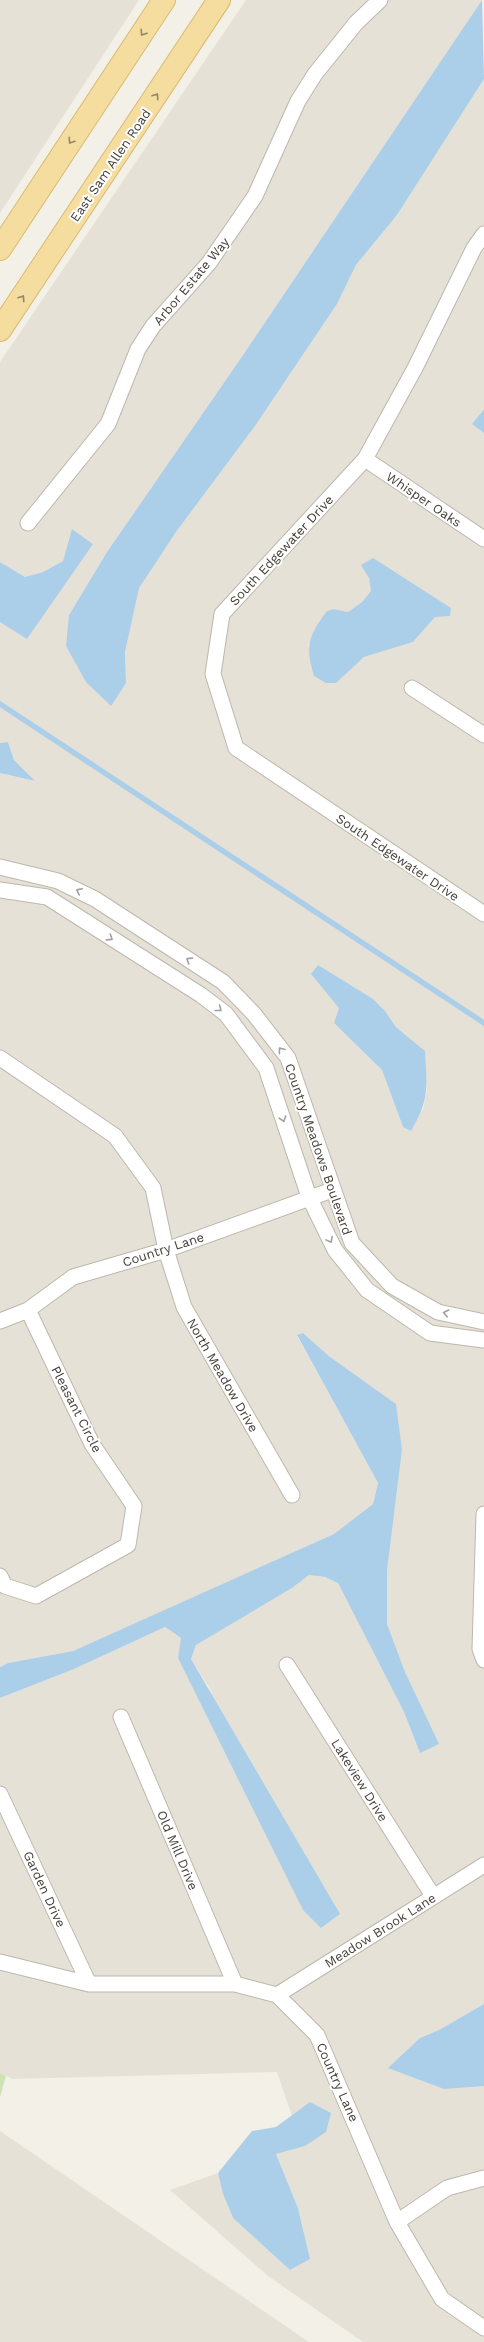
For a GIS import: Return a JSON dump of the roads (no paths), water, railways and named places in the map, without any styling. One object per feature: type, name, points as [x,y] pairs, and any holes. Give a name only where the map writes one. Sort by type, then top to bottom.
[{"type":"main road","points":[[0,249],[164,0]]},
{"type":"main road","name":"East Sam Allen Road","points":[[0,330],[219,0]]},
{"type":"street","name":"Arbor Estate Way","points":[[28,523],[108,424],[138,349],[153,326],[209,263],[256,196],[298,102],[315,74],[356,23],[380,0]]},
{"type":"street","name":"South Edgewater Drive","points":[[484,234],[479,253],[365,459],[222,614],[212,674],[236,748],[484,914]]},
{"type":"street","name":"Whisper Oaks","points":[[365,459],[484,539]]},
{"type":"street","points":[[412,688],[484,735]]},
{"type":"street","name":"Country Meadows Boulevard","points":[[0,867],[58,881],[95,899],[223,982],[254,1014],[288,1058],[332,1190],[352,1242],[392,1286],[438,1312],[484,1322]]},
{"type":"street","name":"Country Meadows Boulevard","points":[[0,890],[46,896],[201,995],[226,1014],[266,1068],[309,1197],[335,1250],[367,1290],[430,1333],[484,1340]]},
{"type":"street","points":[[145,960],[159,940]]},
{"type":"street","name":"North Meadow Drive","points":[[0,1058],[115,1136],[153,1188],[166,1250],[184,1307],[292,1495]]},
{"type":"street","name":"Country Lane","points":[[0,1321],[28,1310],[73,1277],[166,1250],[309,1197],[332,1190]]},
{"type":"street","name":"Pleasant Circle","points":[[0,1576],[5,1586],[36,1596],[128,1545],[134,1506],[92,1444],[28,1310]]},
{"type":"street","points":[[484,1514],[480,1649],[484,1660]]},
{"type":"street","name":"Lakeview Drive","points":[[287,1665],[432,1896]]},
{"type":"street","name":"Old Mill Drive","points":[[121,1717],[235,1984]]},
{"type":"street","name":"Garden Drive","points":[[0,1794],[89,1984]]},
{"type":"street","name":"Meadow Brook Lane","points":[[277,1995],[432,1896],[484,1865]]},
{"type":"street","points":[[0,1962],[89,1984],[235,1984],[277,1995]]},
{"type":"street","name":"Country Lane","points":[[277,1995],[317,2035],[397,2222],[442,2299],[484,2328]]},
{"type":"street","points":[[397,2222],[447,2188],[484,2178]]},
{"type":"water","points":[[482,0],[484,79],[397,215],[356,265],[337,304],[255,426],[176,532],[139,588],[125,652],[126,683],[111,706],[86,682],[66,646],[69,615],[107,552],[241,358]]},
{"type":"water","points":[[484,409],[484,433],[472,424]]},
{"type":"water","points":[[72,529],[93,544],[27,639],[0,622],[0,562],[25,577],[43,572],[63,561]]},
{"type":"water","points":[[373,558],[451,608],[450,616],[435,617],[413,642],[364,657],[336,683],[326,683],[314,676],[311,666],[309,649],[312,635],[327,611],[334,609],[348,612],[362,602],[371,591],[369,578],[361,565]]},
{"type":"water","points":[[8,742],[14,760],[35,781],[0,773],[0,743]]},
{"type":"water","points":[[318,965],[373,999],[385,1011],[396,1027],[425,1051],[426,1092],[421,1110],[411,1131],[403,1127],[382,1070],[334,1023],[339,1008],[311,974]]},
{"type":"water","points":[[303,1333],[330,1357],[396,1404],[402,1450],[387,1571],[387,1624],[405,1672],[439,1744],[420,1753],[404,1712],[338,1583],[325,1577],[309,1575],[292,1588],[196,1645],[191,1659],[340,1914],[321,1928],[303,1910],[178,1658],[181,1638],[165,1627],[74,1669],[0,1698],[0,1667],[8,1663],[73,1651],[334,1534],[373,1504],[378,1483],[297,1335]]},
{"type":"water","points":[[484,2004],[484,2086],[444,2089],[388,2068],[420,2038],[439,2030]]},
{"type":"water","points":[[310,2102],[331,2113],[326,2132],[305,2146],[276,2154],[298,2208],[310,2259],[290,2270],[233,2218],[223,2194],[218,2173],[252,2131],[276,2127]]},
{"type":"waterway","points":[[0,704],[484,1023]]}]
